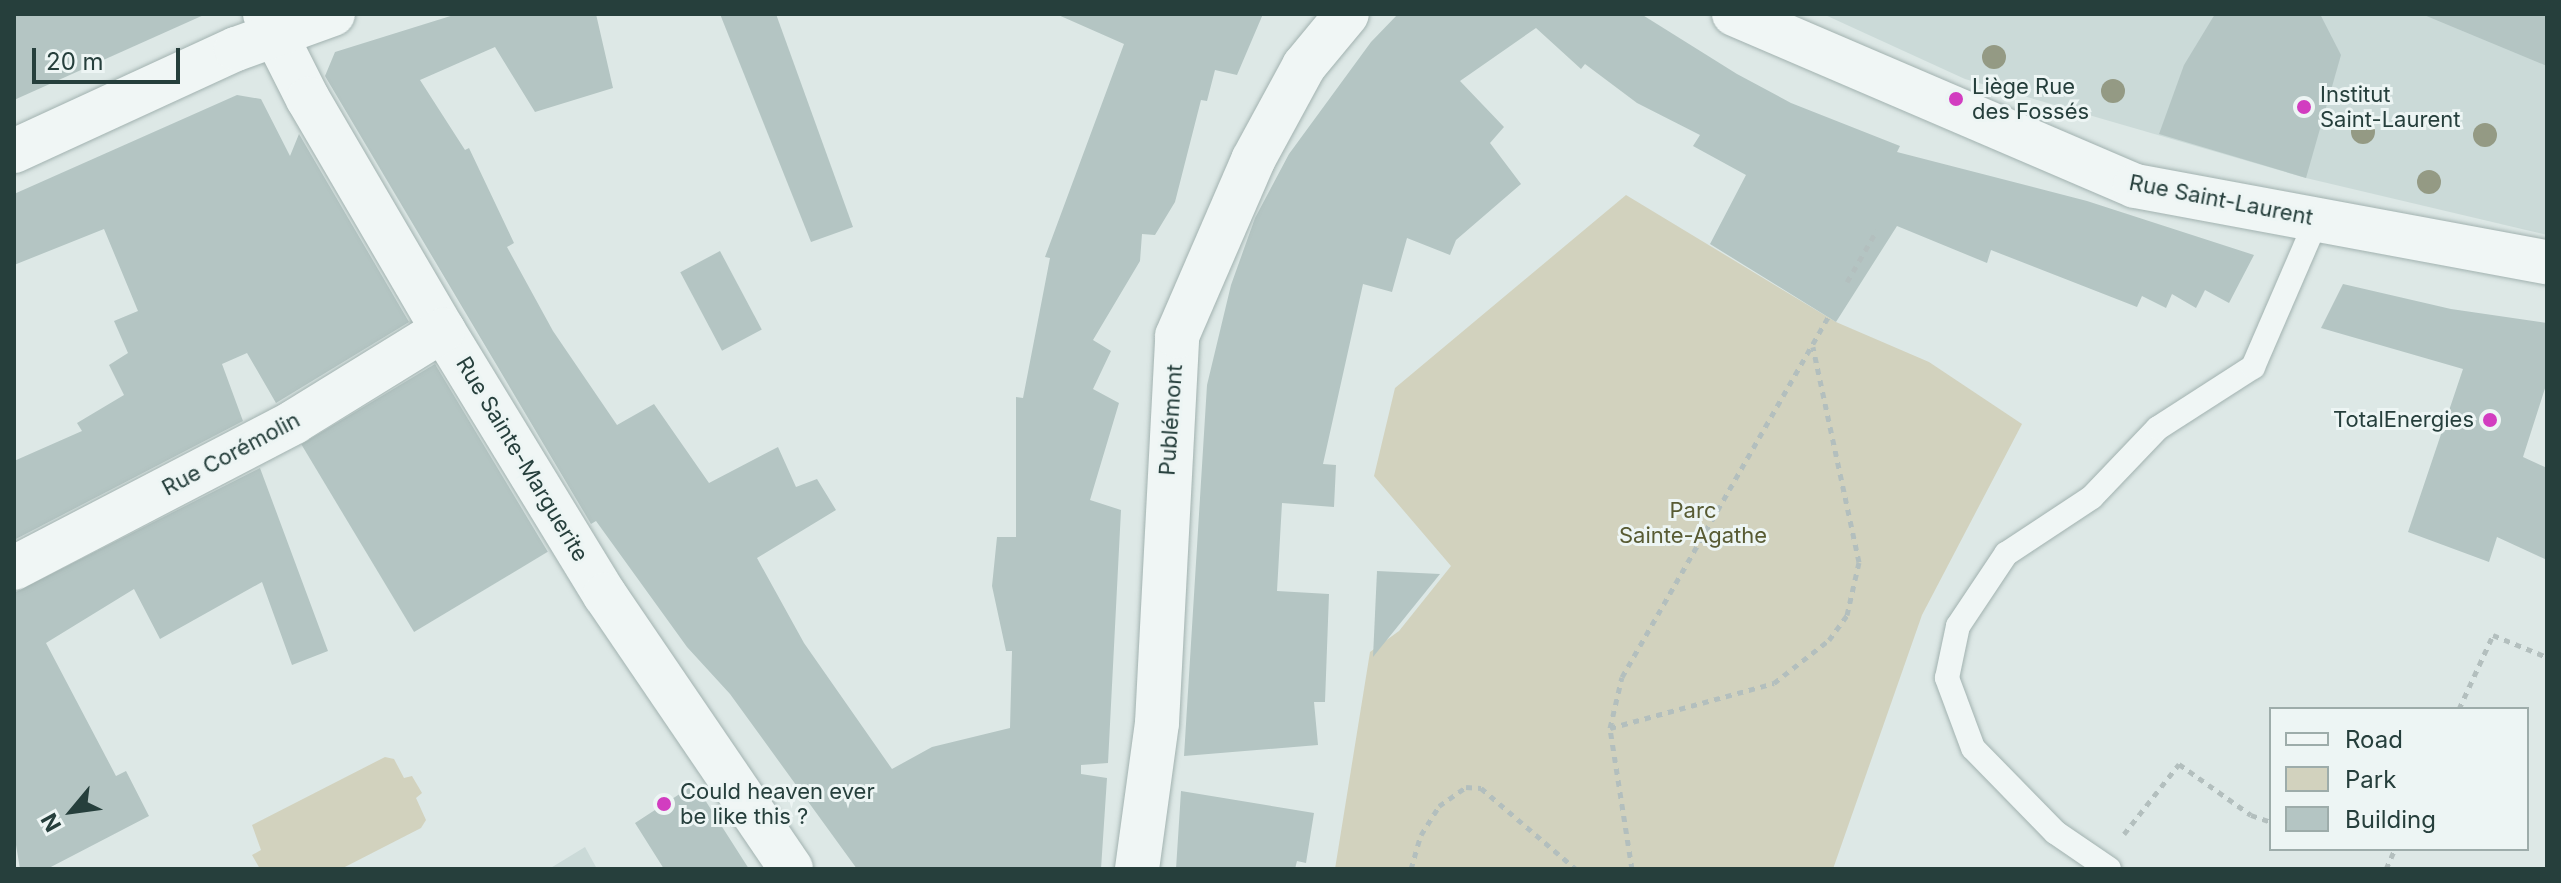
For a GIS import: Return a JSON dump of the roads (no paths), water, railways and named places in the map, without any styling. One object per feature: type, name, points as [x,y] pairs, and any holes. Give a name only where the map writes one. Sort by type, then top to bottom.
[{"type":"street","points":[[14,151],[269,25],[333,14]]},
{"type":"street","name":"Publémont","points":[[1137,869],[1157,723],[1177,336],[1253,160],[1304,66],[1347,14]]},
{"type":"street","name":"Rue Saint-Laurent","points":[[1734,14],[2135,186],[2547,262]]},
{"type":"street","name":"Rue Sainte-Marguerite","points":[[269,25],[443,330],[612,606],[791,869]]},
{"type":"street","name":"Rue Corémolin","points":[[14,568],[294,422],[443,330]]},
{"type":"lane","points":[[2105,866],[2055,832],[1973,748],[1947,678],[1958,626],[1977,590],[2006,554],[2092,497],[2158,428],[2253,367],[2317,219]]},
{"type":"place","name":"Liège Rue des Fossés","points":[[1956,99]]},
{"type":"place","name":"Institut Saint-Laurent","points":[[2304,107]]},
{"type":"place","name":"TotalEnergies","points":[[2490,420]]},
{"type":"place","name":"Could heaven ever be like this ?","points":[[664,804]]},
{"type":"park label","name":"Parc Sainte-Agathe","points":[[1693,522]]}]
